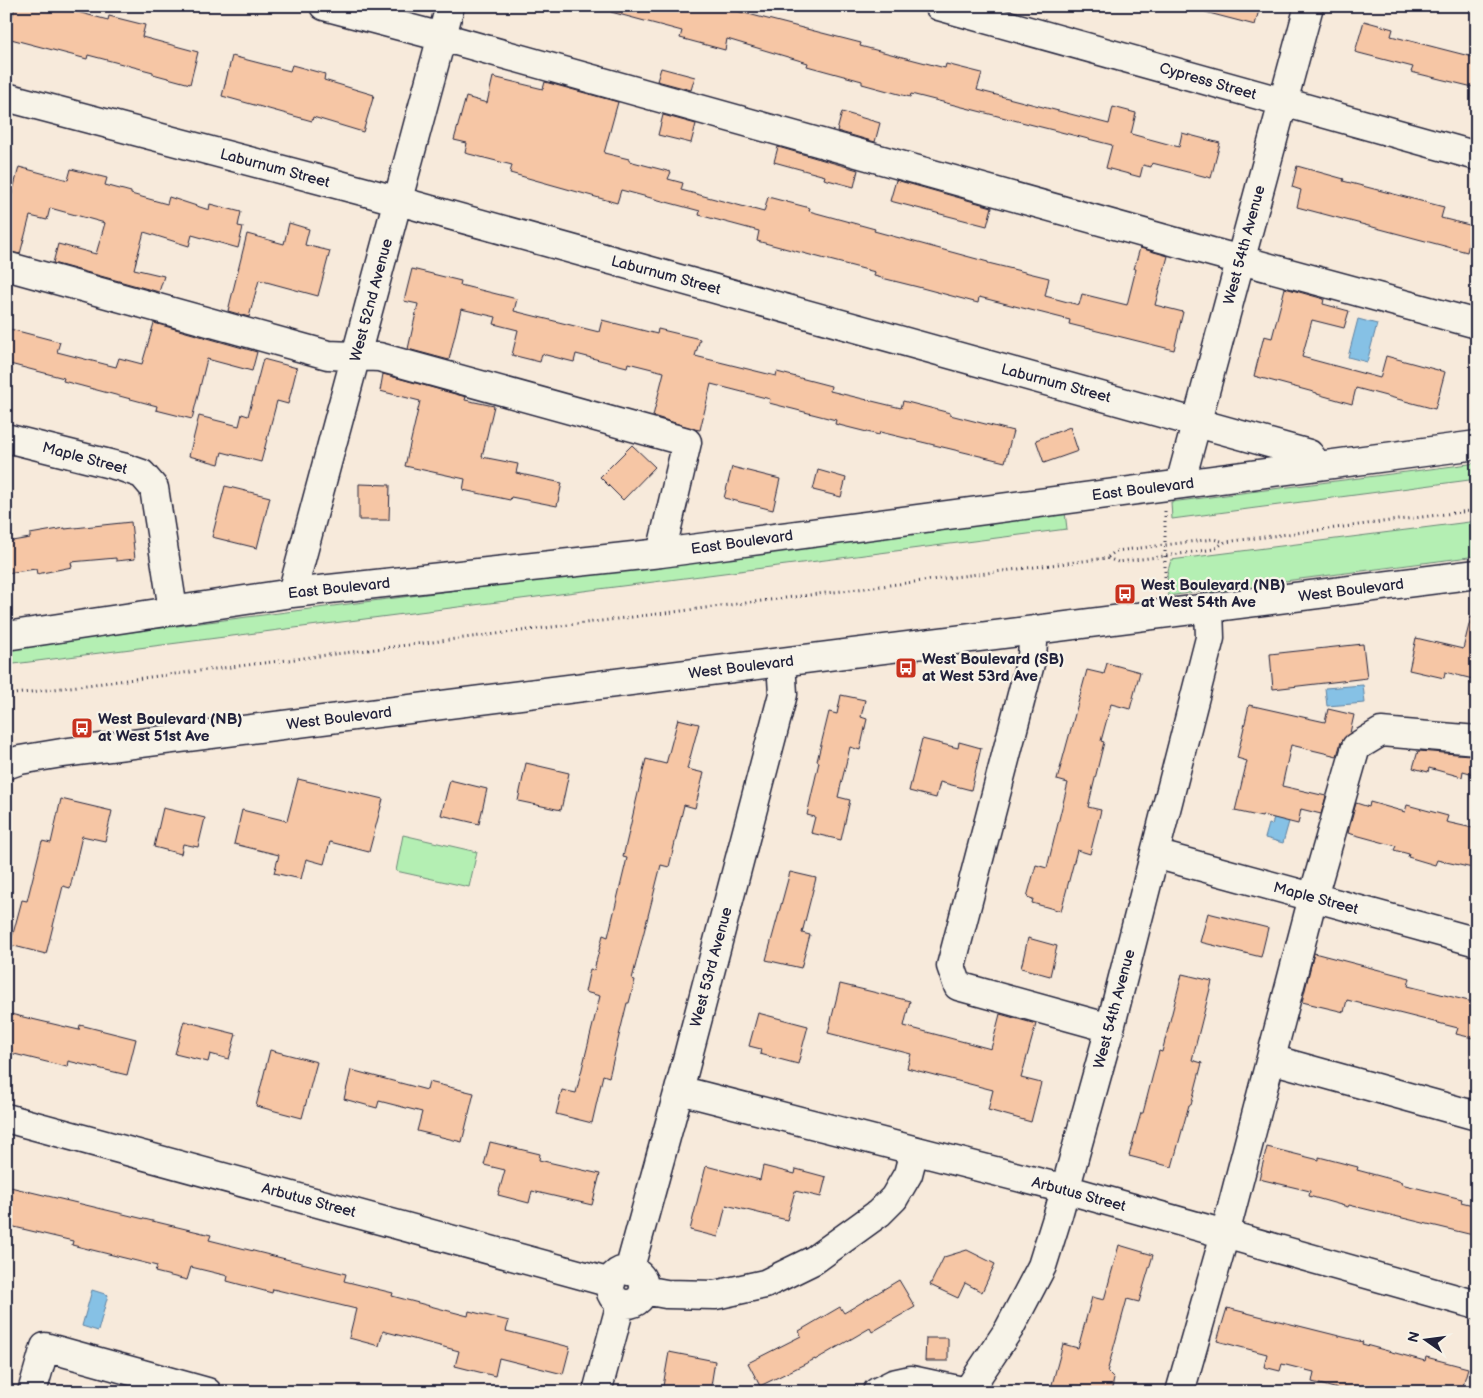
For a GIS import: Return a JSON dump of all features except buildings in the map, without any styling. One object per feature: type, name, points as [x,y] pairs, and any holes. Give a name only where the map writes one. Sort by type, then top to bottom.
[{"type":"street","points":[[324,6],[1477,324]]},
{"type":"street","name":"West 52nd Avenue","points":[[292,593],[450,6]]},
{"type":"street","name":"Cypress Street","points":[[939,6],[1477,156]]},
{"type":"street","name":"West 54th Avenue","points":[[1172,485],[1196,422],[1309,6]]},
{"type":"street","name":"Laburnum Street","points":[[6,97],[397,201],[1196,422],[1309,454],[1318,466]]},
{"type":"street","points":[[6,266],[328,355],[379,358],[687,442],[661,553]]},
{"type":"street","name":"Maple Street","points":[[6,438],[122,466],[142,474],[154,488],[174,610]]},
{"type":"street","name":"East Boulevard","points":[[6,636],[292,593],[661,553],[1477,445]]},
{"type":"street","name":"West Boulevard","points":[[6,765],[20,760],[62,753],[1477,574]]},
{"type":"street","name":"West 54th Avenue","points":[[967,1392],[1009,1329],[1042,1266],[1058,1215],[1110,1028],[1210,638],[1209,608]]},
{"type":"street","points":[[1034,630],[1032,656],[951,966],[958,986],[1110,1028]]},
{"type":"street","name":"West 53rd Avenue","points":[[597,1392],[783,694],[781,662]]},
{"type":"street","points":[[1180,1392],[1225,1234],[1313,897],[1356,746],[1381,732],[1477,740]]},
{"type":"street","name":"Maple Street","points":[[1155,854],[1477,942]]},
{"type":"street","points":[[1271,1059],[1477,1116]]},
{"type":"street","name":"Arbutus Street","points":[[679,1090],[914,1152],[1065,1189],[1477,1305]]},
{"type":"street","name":"Arbutus Street","points":[[6,1118],[626,1287],[666,1294],[716,1295],[765,1284],[814,1260],[879,1213],[894,1198],[908,1174],[914,1152]]},
{"type":"street","points":[[32,1392],[45,1347],[207,1392]]},
{"type":"street","points":[[877,1392],[893,1384],[911,1380],[967,1392]]},
{"type":"path","points":[[1166,613],[1165,545],[1172,485]]},
{"type":"path","points":[[6,695],[1107,558],[1118,562],[1214,549],[1225,542],[1477,510]]},
{"type":"path","points":[[1107,558],[1116,551],[1213,538],[1225,542]]},
{"type":"green space","points":[[1477,463],[1477,479],[1172,519],[1171,502]]},
{"type":"green space","points":[[1065,512],[1067,529],[6,665],[6,648]]},
{"type":"green space","points":[[1477,521],[1477,556],[1277,582],[1267,588],[1212,597],[1203,591],[1168,596],[1167,574],[1171,560]]},
{"type":"green space","points":[[403,835],[477,852],[469,887],[396,871]]},
{"type":"water","points":[[1358,319],[1377,324],[1367,362],[1348,357]]},
{"type":"water","points":[[1363,685],[1365,703],[1327,706],[1325,688]]},
{"type":"water","points":[[1280,793],[1296,797],[1283,843],[1265,838],[1269,824],[1272,825]]},
{"type":"water","points":[[92,1290],[108,1295],[98,1331],[82,1326]]},
{"type":"place","name":"West Boulevard (NB) at West 54th Ave","points":[[1125,594]]},
{"type":"place","name":"West Boulevard (SB) at West 53rd Ave","points":[[906,668]]},
{"type":"place","name":"West Boulevard (NB) at West 51st Ave","points":[[82,728]]}]
